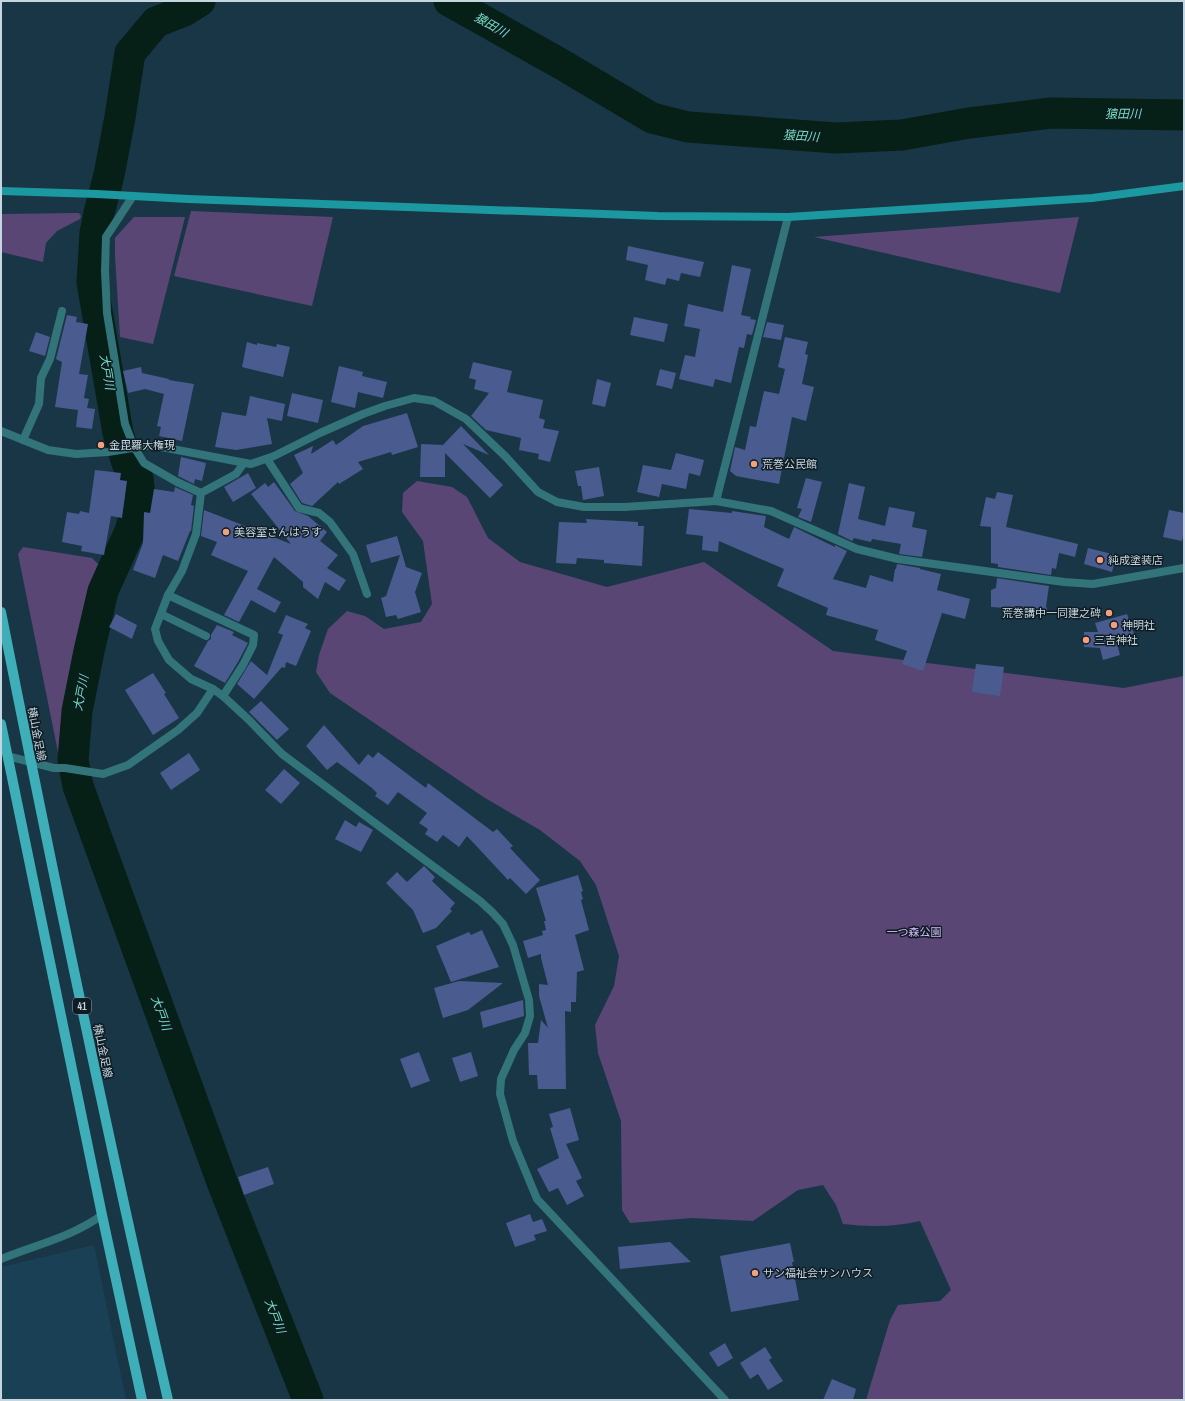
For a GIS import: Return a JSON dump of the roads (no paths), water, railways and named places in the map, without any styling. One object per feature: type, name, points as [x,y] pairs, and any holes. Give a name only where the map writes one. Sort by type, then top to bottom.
[{"type":"main road","name":"横山金足線","points":[[1,612],[124,1209],[168,1400]]},
{"type":"main road","name":"41","points":[[1,724],[102,1215],[142,1400]]},
{"type":"street","points":[[1,191],[658,216],[788,217],[1092,198],[1184,186]]},
{"type":"street","points":[[133,196],[106,237],[105,271],[107,313],[126,424],[133,447],[144,463],[177,482],[201,493]]},
{"type":"street","points":[[716,501],[788,217]]},
{"type":"street","points":[[23,440],[39,404],[41,378],[50,359],[62,311]]},
{"type":"street","points":[[1,431],[48,450],[76,454],[108,452],[151,444],[244,464],[251,464],[274,456],[363,414],[414,398],[434,401],[466,419],[505,456],[538,492],[557,502],[584,507],[616,507],[716,501],[771,511],[856,549],[898,560],[1064,582],[1093,584],[1184,568]]},
{"type":"street","points":[[267,458],[299,508],[319,513],[330,522],[353,554],[367,594]]},
{"type":"street","points":[[201,493],[236,474],[244,464]]},
{"type":"street","points":[[201,493],[196,534],[182,571],[168,595],[160,614],[155,630],[158,641],[170,660],[190,678],[224,696],[282,754],[480,901],[503,924],[522,971],[529,1000],[530,1016],[525,1033],[514,1050],[501,1079],[500,1094],[513,1141],[537,1199],[725,1400]]},
{"type":"street","points":[[168,595],[254,635],[253,645],[224,696]]},
{"type":"street","points":[[160,614],[206,636]]},
{"type":"street","points":[[7,756],[54,768],[65,768],[103,774],[128,765],[178,730],[197,713],[213,689]]},
{"type":"street","points":[[1,1259],[70,1234],[90,1224],[102,1215]]},
{"type":"waterway","name":"大戸川","points":[[200,1],[184,11],[156,22],[130,53],[109,175],[95,233],[92,282],[118,433],[127,463],[138,478],[140,497],[130,531],[103,591],[77,711],[73,760],[78,786],[222,1182],[308,1400]]},
{"type":"waterway","name":"猿田川","points":[[449,1],[561,64],[652,118],[688,127],[836,138],[902,135],[969,123],[1051,113],[1184,115]]},
{"type":"place","name":"金毘羅大権現","points":[[101,445]]},
{"type":"place","name":"荒巻公民館","points":[[754,464]]},
{"type":"place","name":"美容室さんはうす","points":[[226,532]]},
{"type":"place","name":"純成塗装店","points":[[1100,560]]},
{"type":"place","name":"荒巻講中一同建之碑","points":[[1109,613]]},
{"type":"place","name":"神明社","points":[[1114,625]]},
{"type":"place","name":"三吉神社","points":[[1086,640]]},
{"type":"place","name":"サン福祉会サンハウス","points":[[755,1273]]},
{"type":"park label","name":"一つ森公園","points":[[914,932]]}]
